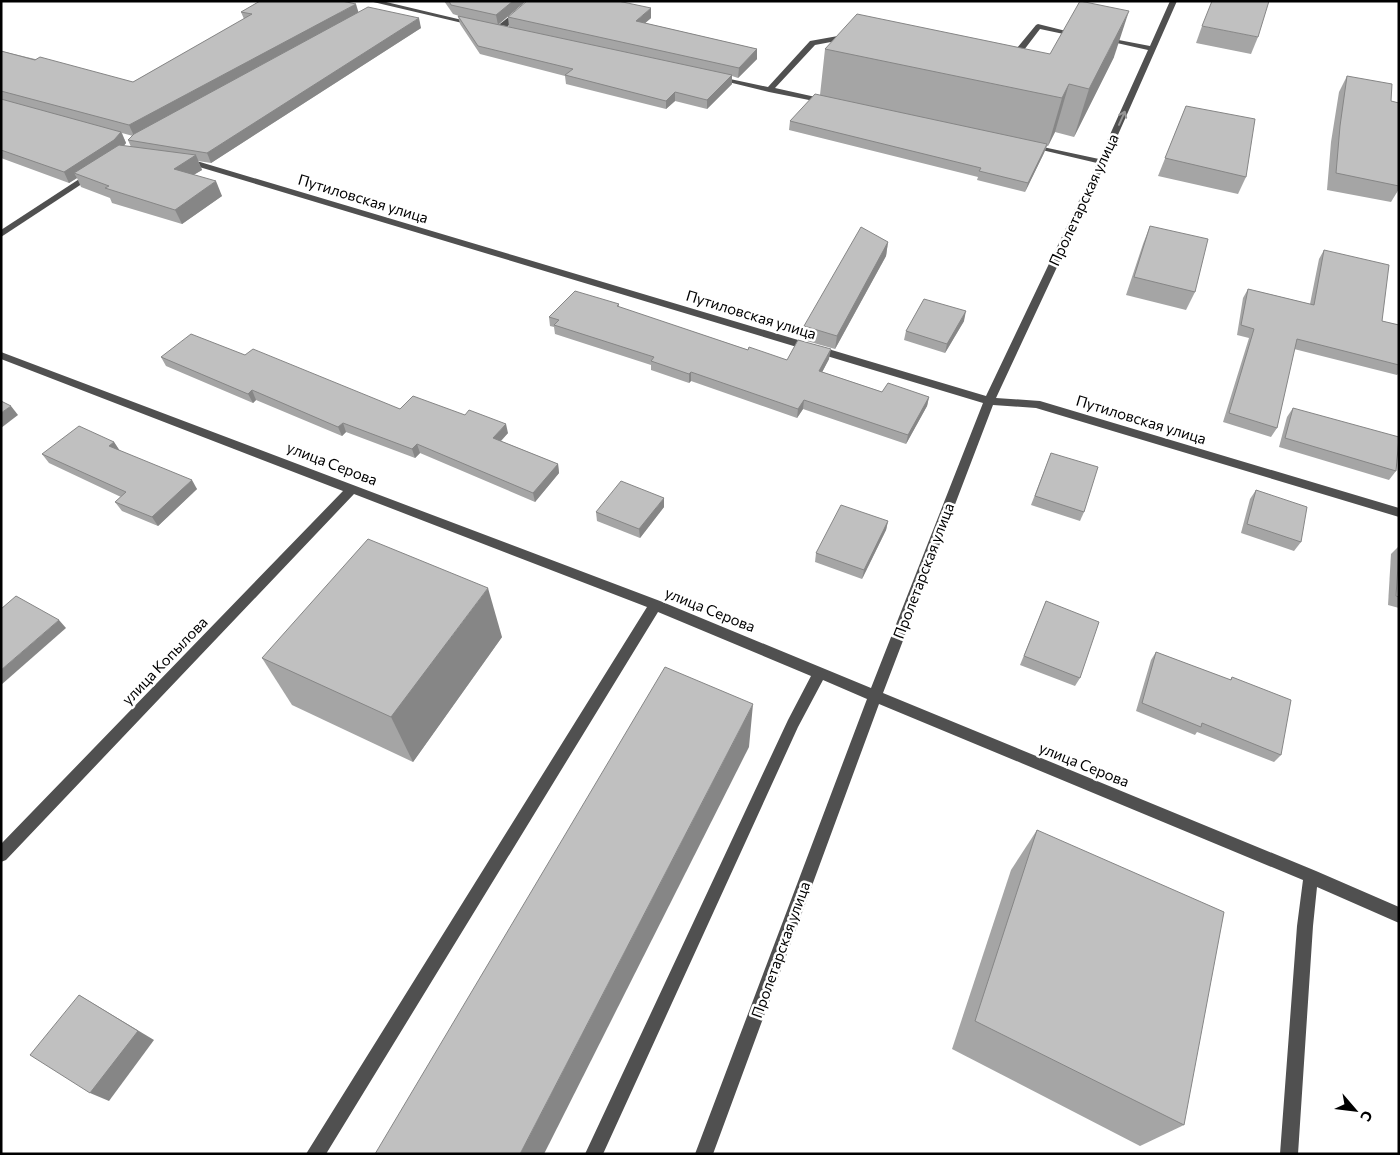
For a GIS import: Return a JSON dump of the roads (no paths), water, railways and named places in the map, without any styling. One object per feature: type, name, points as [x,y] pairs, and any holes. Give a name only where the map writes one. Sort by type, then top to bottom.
[{"type":"street","points":[[372,1],[480,24]]},
{"type":"street","points":[[499,29],[534,1]]},
{"type":"street","name":"Пролетарская улица","points":[[704,1154],[875,696],[989,401],[1102,162],[1174,1]]},
{"type":"street","points":[[377,9],[388,3]]},
{"type":"street","points":[[489,26],[508,31]]},
{"type":"street","points":[[1003,70],[1038,26],[1086,36]]},
{"type":"street","points":[[769,90],[813,43],[848,36],[858,38]]},
{"type":"street","points":[[1095,38],[1152,49]]},
{"type":"street","points":[[711,77],[836,104]]},
{"type":"street","points":[[1017,144],[1102,162]]},
{"type":"street","name":"Путиловская улица","points":[[170,160],[197,164],[989,401],[1036,404],[1399,512]]},
{"type":"street","points":[[1,234],[99,170]]},
{"type":"street","name":"улица Серова","points":[[1,355],[655,605],[1311,876],[1399,915]]},
{"type":"street","name":"улица Копылова","points":[[1,855],[352,489]]},
{"type":"street","points":[[315,1154],[655,605]]},
{"type":"street","points":[[594,1154],[793,724],[820,672]]},
{"type":"street","points":[[1289,1154],[1305,926],[1311,876]]}]
